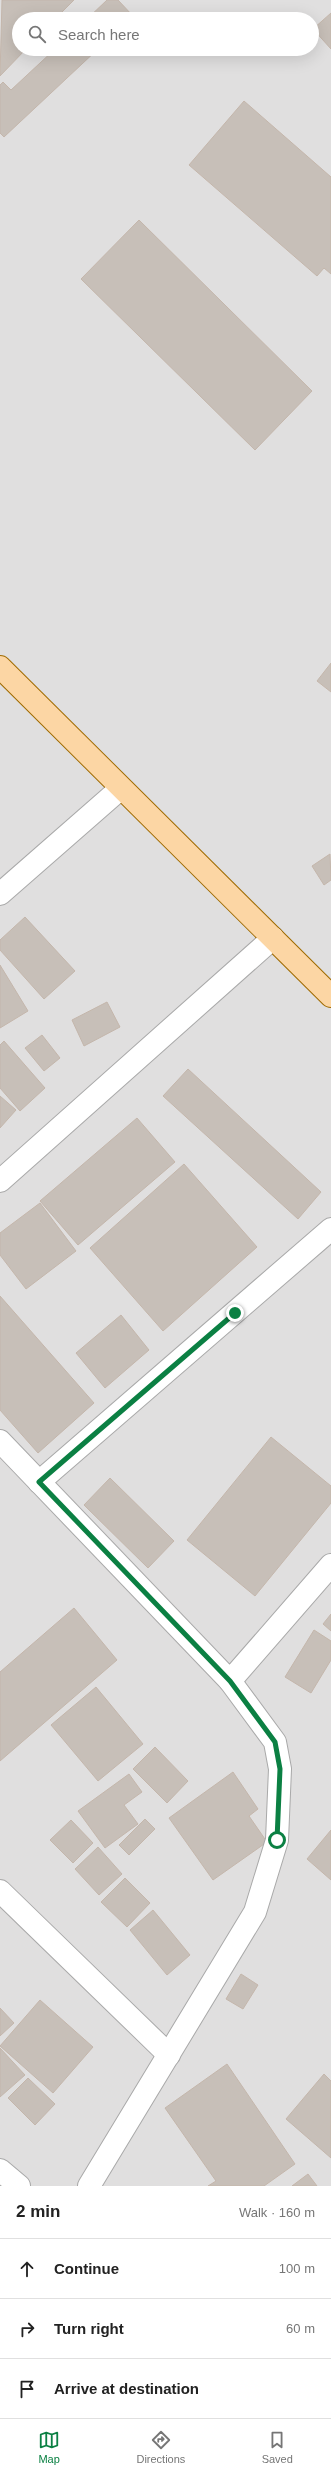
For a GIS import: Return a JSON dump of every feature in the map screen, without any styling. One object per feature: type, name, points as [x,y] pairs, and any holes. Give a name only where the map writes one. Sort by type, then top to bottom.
[{"type":"main road","points":[[0,667],[120,789],[331,996]]},
{"type":"street","points":[[0,894],[120,789]]},
{"type":"street","points":[[0,1182],[273,938]]},
{"type":"street","points":[[39,1482],[331,1229]]},
{"type":"street","points":[[0,1441],[230,1681],[275,1742],[280,1769],[277,1840],[255,1912],[89,2186]]},
{"type":"street","points":[[230,1681],[331,1565]]},
{"type":"street","points":[[0,1891],[169,2055]]},
{"type":"street","points":[[0,2170],[19,2186]]},
{"type":"shaded area","points":[[0,0],[331,0],[331,2186],[0,2186]]},
{"type":"building","points":[[2,0],[74,0],[62,12],[12,12],[12,56],[19,56],[0,76]]},
{"type":"building","points":[[107,0],[118,0],[129,12],[94,12]]},
{"type":"building","points":[[331,13],[331,49],[319,36],[319,24]]},
{"type":"building","points":[[47,56],[91,56],[4,137],[0,133],[0,85],[3,82],[11,90]]},
{"type":"building","points":[[244,101],[331,177],[331,274],[324,268],[317,276],[189,165]]},
{"type":"building","points":[[139,220],[312,391],[255,450],[81,279]]},
{"type":"building","points":[[331,663],[331,692],[317,681]]},
{"type":"building","points":[[330,854],[331,880],[324,885],[312,866]]},
{"type":"building","points":[[25,917],[75,971],[44,999],[0,950],[0,940]]},
{"type":"building","points":[[0,965],[28,1011],[0,1028]]},
{"type":"building","points":[[107,1002],[120,1027],[84,1046],[72,1020]]},
{"type":"building","points":[[42,1035],[60,1058],[44,1071],[25,1048]]},
{"type":"building","points":[[4,1041],[45,1088],[20,1111],[0,1088],[0,1045]]},
{"type":"building","points":[[188,1069],[321,1192],[298,1219],[163,1096]]},
{"type":"building","points":[[0,1096],[16,1110],[0,1128]]},
{"type":"building","points":[[137,1118],[175,1162],[78,1245],[40,1201]]},
{"type":"building","points":[[184,1164],[257,1247],[163,1331],[90,1248]]},
{"type":"building","points":[[40,1203],[76,1251],[26,1289],[0,1255],[0,1233]]},
{"type":"building","points":[[0,1296],[94,1403],[38,1453],[0,1410]]},
{"type":"building","points":[[121,1315],[149,1350],[105,1388],[76,1353]]},
{"type":"building","points":[[271,1437],[331,1486],[331,1503],[255,1596],[187,1540]]},
{"type":"building","points":[[110,1478],[174,1541],[148,1568],[84,1505]]},
{"type":"building","points":[[74,1608],[117,1660],[0,1761],[0,1672]]},
{"type":"building","points":[[331,1614],[331,1631],[323,1624]]},
{"type":"building","points":[[314,1630],[331,1641],[331,1660],[311,1693],[285,1677]]},
{"type":"building","points":[[96,1687],[143,1744],[98,1781],[51,1725]]},
{"type":"building","points":[[155,1747],[188,1781],[167,1803],[133,1769]]},
{"type":"building","points":[[233,1772],[258,1809],[249,1816],[267,1842],[213,1880],[169,1818]]},
{"type":"building","points":[[129,1774],[142,1792],[124,1805],[138,1824],[105,1848],[78,1811]]},
{"type":"building","points":[[145,1819],[155,1829],[129,1855],[119,1845]]},
{"type":"building","points":[[71,1820],[93,1843],[73,1863],[50,1840]]},
{"type":"building","points":[[331,1830],[331,1880],[307,1859]]},
{"type":"building","points":[[98,1847],[122,1874],[99,1895],[75,1869]]},
{"type":"building","points":[[125,1878],[150,1903],[127,1927],[101,1902]]},
{"type":"building","points":[[153,1910],[190,1955],[167,1975],[130,1930]]},
{"type":"building","points":[[241,1974],[258,1985],[243,2009],[226,1999]]},
{"type":"building","points":[[40,2000],[93,2047],[53,2093],[0,2046]]},
{"type":"building","points":[[0,2008],[14,2023],[0,2036]]},
{"type":"building","points":[[0,2048],[25,2075],[0,2097]]},
{"type":"building","points":[[227,2064],[295,2164],[264,2186],[208,2186],[216,2181],[165,2108]]},
{"type":"building","points":[[324,2074],[331,2081],[331,2158],[286,2119]]},
{"type":"building","points":[[28,2078],[55,2104],[35,2125],[8,2098]]},
{"type":"building","points":[[308,2174],[317,2186],[292,2186]]},
{"type":"route","points":[[235,1313],[39,1482],[230,1681],[275,1742],[280,1769],[277,1840]]}]
